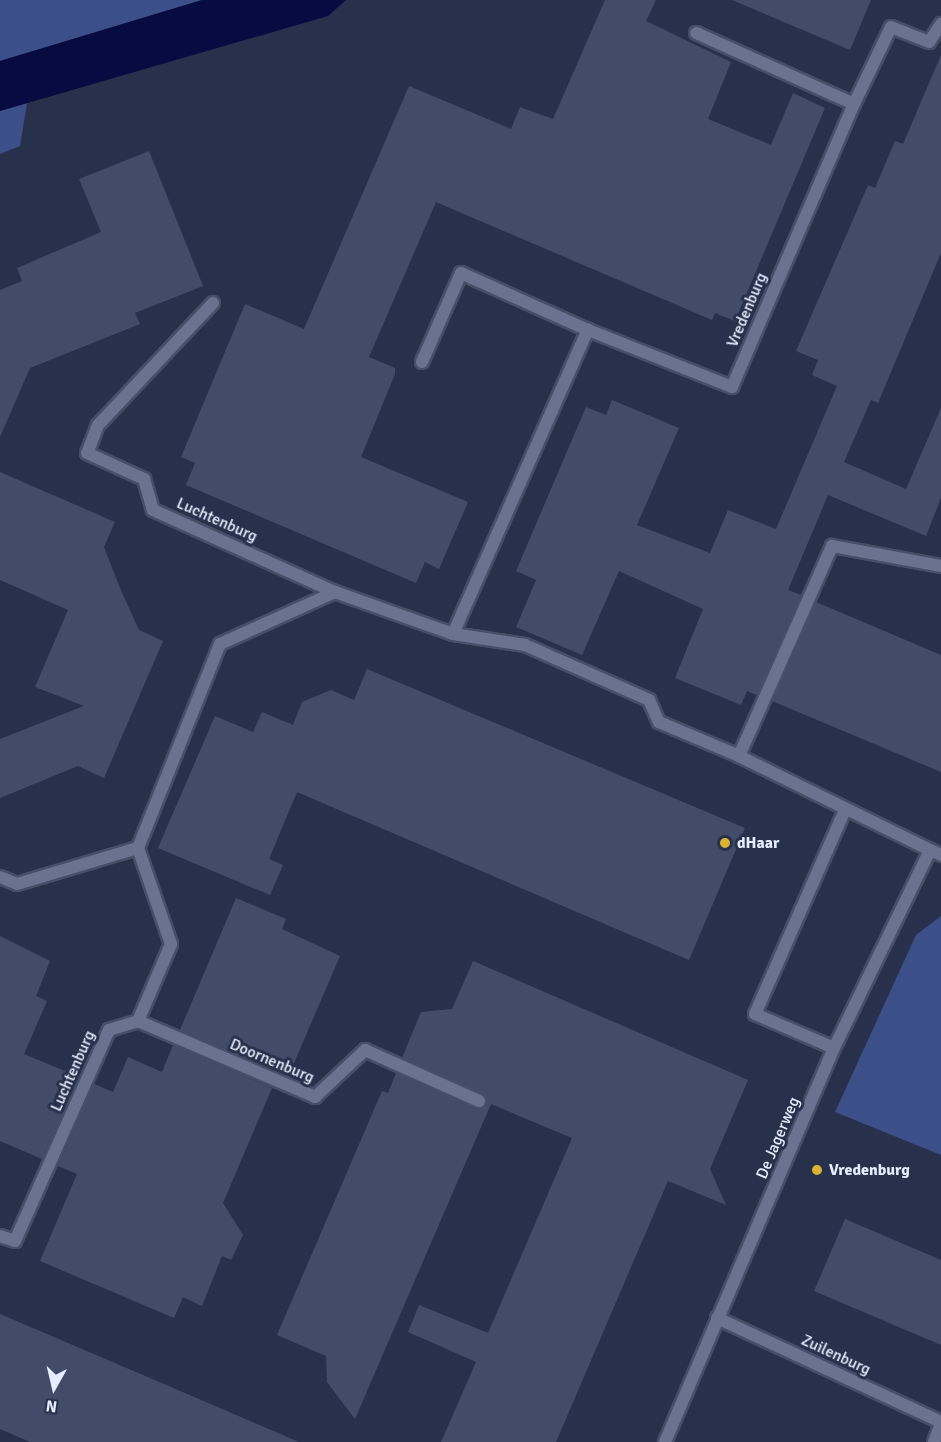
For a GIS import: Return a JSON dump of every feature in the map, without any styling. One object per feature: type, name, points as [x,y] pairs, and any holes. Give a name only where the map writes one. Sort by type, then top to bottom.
[{"type":"street","name":"Vredenburg","points":[[422,362],[461,273],[588,330],[732,387],[855,104],[891,27],[929,42],[941,24]]},
{"type":"street","points":[[696,33],[855,104]]},
{"type":"street","name":"Luchtenburg","points":[[213,303],[98,425],[87,453],[144,479],[153,510],[335,592],[453,634],[525,645],[649,700],[659,722],[739,756]]},
{"type":"street","points":[[453,634],[588,330]]},
{"type":"street","points":[[936,853],[739,756],[832,546],[941,566]]},
{"type":"street","points":[[138,1022],[171,944],[138,849],[220,644],[335,592]]},
{"type":"street","points":[[834,1048],[755,1014],[845,810]]},
{"type":"street","points":[[0,877],[17,884],[138,849]]},
{"type":"street","name":"De Jagerweg","points":[[665,1442],[834,1048],[936,853]]},
{"type":"street","name":"Luchtenburg","points":[[0,1236],[15,1241],[109,1030],[138,1022]]},
{"type":"street","name":"Doornenburg","points":[[138,1022],[315,1097],[365,1050],[479,1101]]},
{"type":"street","name":"Zuilenburg","points":[[717,1318],[941,1423],[934,1442]]},
{"type":"shaded area","points":[[0,0],[202,0],[0,61]]},
{"type":"shaded area","points":[[202,0],[346,0],[328,16],[0,111],[0,61]]},
{"type":"shaded area","points":[[27,103],[20,146],[0,154],[0,111]]},
{"type":"shaded area","points":[[941,916],[941,1155],[835,1112],[916,935]]},
{"type":"building","points":[[605,0],[656,0],[646,21],[731,62],[708,119],[771,145],[793,93],[825,108],[735,321],[715,313],[712,320],[436,202],[369,357],[395,368],[395,374],[361,457],[468,502],[439,569],[425,562],[416,583],[186,485],[195,463],[181,457],[245,304],[304,329],[409,86],[511,129],[520,107],[553,119]]},
{"type":"building","points":[[732,0],[871,0],[850,50]]},
{"type":"building","points":[[941,55],[941,253],[878,403],[871,400],[844,462],[906,489],[941,408],[941,498],[926,536],[828,495],[788,590],[801,595],[757,695],[747,691],[741,705],[675,678],[703,609],[619,571],[582,655],[516,627],[536,580],[516,571],[586,407],[606,415],[612,400],[679,428],[637,525],[710,553],[728,510],[776,529],[837,386],[812,375],[818,360],[796,351],[868,185],[875,188],[895,141],[903,144]]},
{"type":"building","points":[[149,151],[203,286],[135,313],[140,324],[30,368],[0,437],[0,290],[22,281],[17,268],[101,232],[79,179]]},
{"type":"building","points":[[0,472],[115,522],[104,547],[120,588],[139,630],[163,641],[104,778],[78,766],[0,798],[0,739],[84,706],[35,687],[68,610],[0,580]]},
{"type":"building","points":[[816,602],[941,655],[941,772],[772,701]]},
{"type":"building","points":[[367,669],[745,828],[689,960],[297,792],[269,859],[283,865],[270,895],[158,848],[215,716],[253,732],[262,712],[293,725],[302,702],[331,690],[354,700]]},
{"type":"building","points":[[236,898],[286,919],[282,929],[340,956],[294,1063],[285,1059],[279,1072],[180,1030]]},
{"type":"building","points":[[0,936],[50,961],[36,996],[47,1001],[24,1054],[79,1077],[42,1159],[0,1141]]},
{"type":"building","points":[[473,961],[748,1080],[710,1169],[726,1205],[668,1181],[556,1442],[441,1442],[476,1362],[408,1332],[419,1305],[488,1333],[572,1138],[491,1104],[355,1419],[327,1382],[326,1356],[277,1335],[382,1091],[388,1093],[396,1073],[476,1109],[486,1105],[482,1093],[402,1058],[421,1012],[452,1009]]},
{"type":"building","points":[[173,1045],[272,1088],[223,1203],[243,1235],[231,1260],[222,1256],[202,1306],[183,1297],[174,1318],[40,1261],[77,1174],[58,1166],[94,1084],[113,1092],[128,1057],[162,1072]]},
{"type":"building","points":[[845,1219],[941,1260],[941,1345],[814,1291]]},
{"type":"building","points":[[0,1314],[299,1442],[30,1442],[0,1429]]},
{"type":"place","name":"dHaar","points":[[725,843]]},
{"type":"place","name":"Vredenburg","points":[[817,1170]]}]
